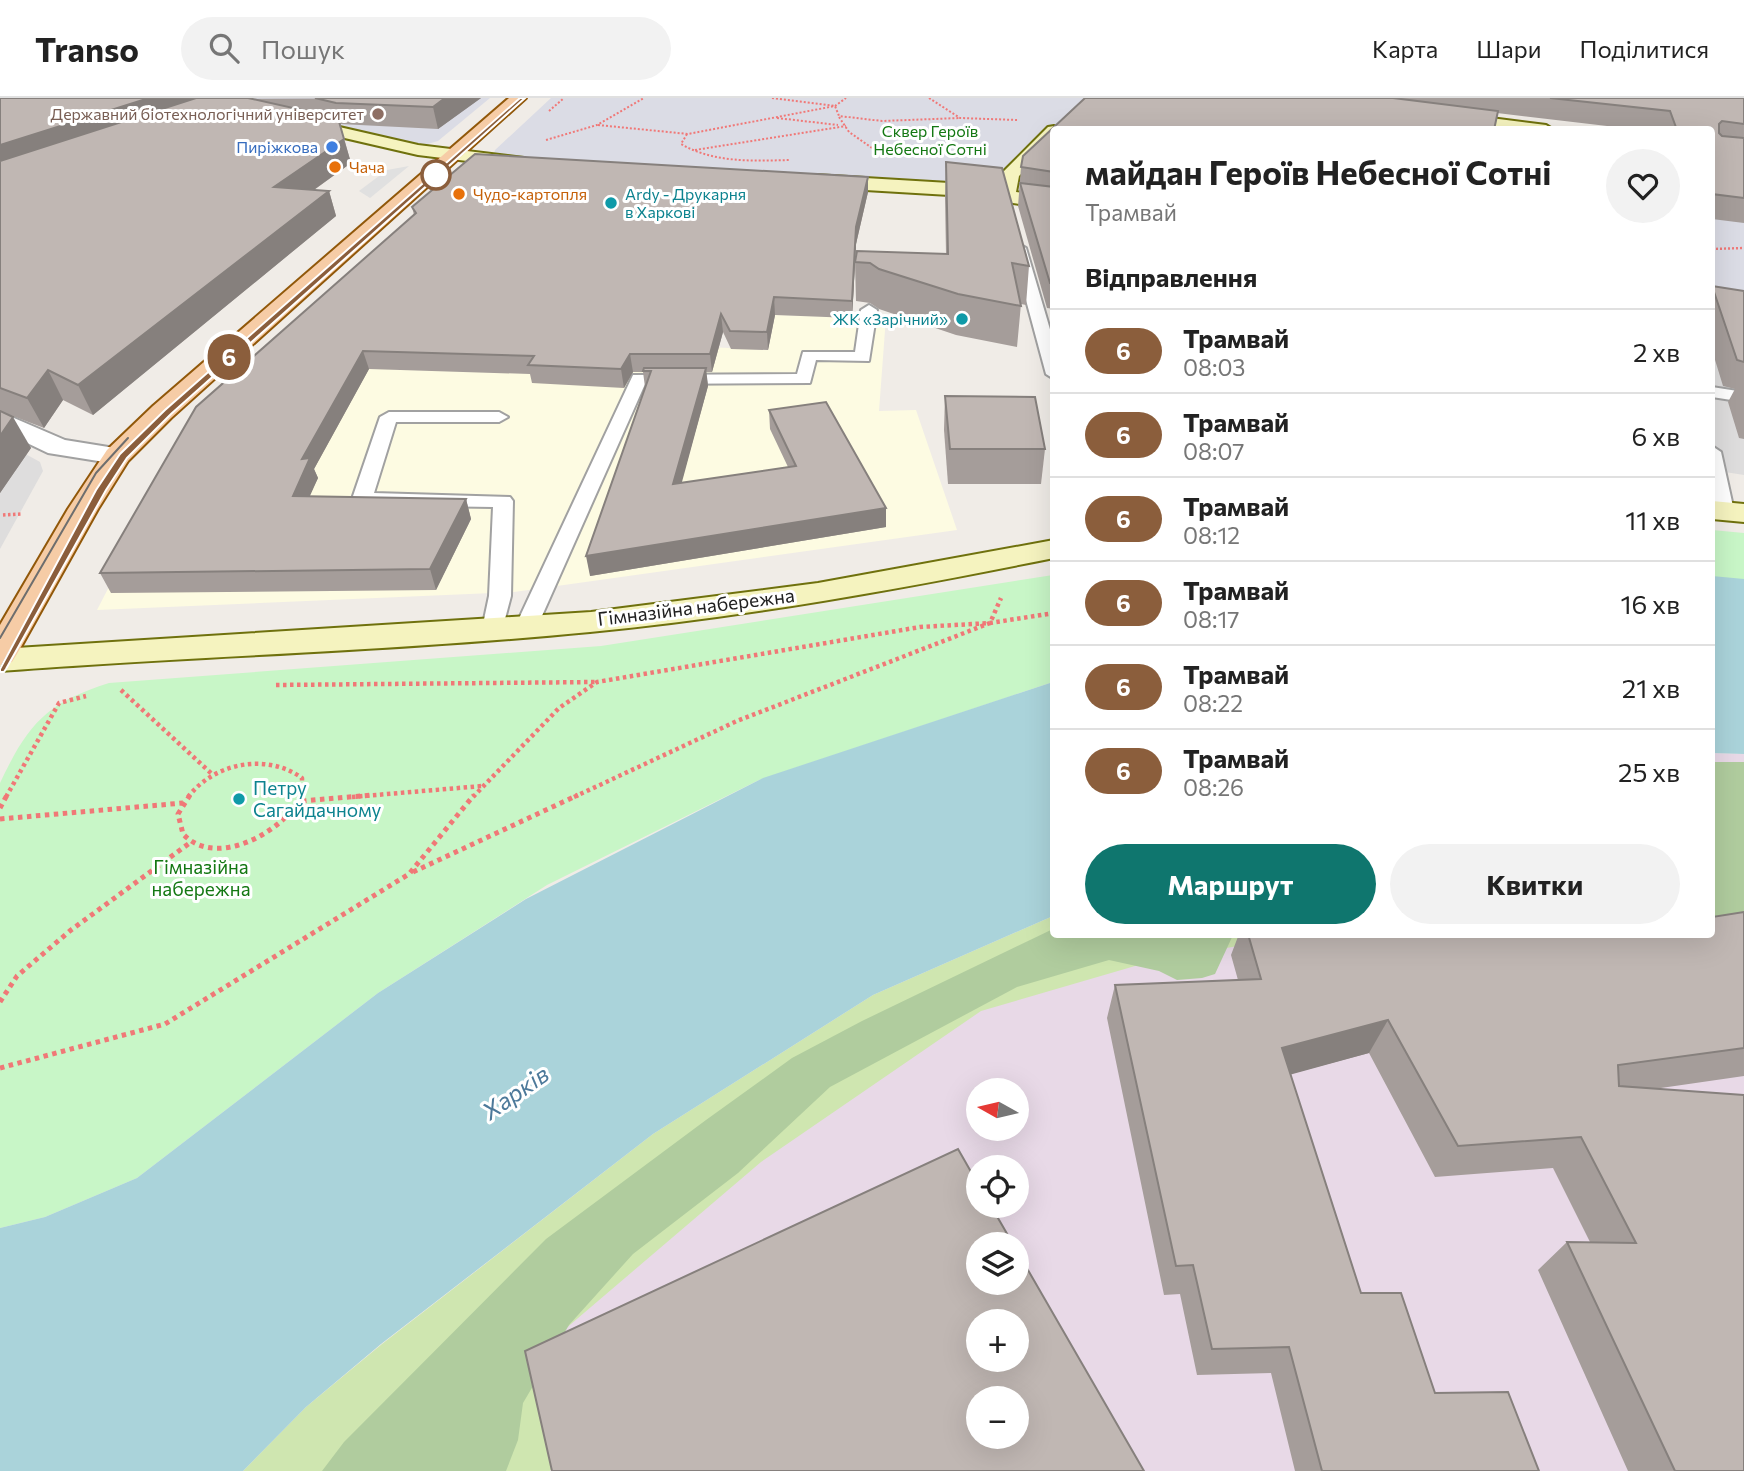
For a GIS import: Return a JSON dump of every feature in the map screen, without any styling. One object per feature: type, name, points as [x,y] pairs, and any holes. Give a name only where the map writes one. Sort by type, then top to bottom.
[{"type":"main road","points":[[193,98],[418,150],[543,164]]},
{"type":"main road","points":[[0,654],[83,509],[117,456],[162,412],[519,98]]},
{"type":"main road","points":[[1429,116],[1513,126]]},
{"type":"main road","points":[[1007,202],[1010,175],[1050,134]]},
{"type":"main road","points":[[799,180],[966,190],[1007,202],[1050,203]]},
{"type":"main road","name":"Гімназійна набережна","points":[[0,660],[526,627],[676,613],[958,568],[1050,550]]},
{"type":"street","points":[[194,116],[226,105]]},
{"type":"street","points":[[0,420],[58,447],[117,456]]},
{"type":"lane","points":[[1015,233],[1050,360]]},
{"type":"lane","points":[[526,627],[639,379],[804,379],[809,355],[863,357],[869,310]]},
{"type":"lane","points":[[1715,393],[1744,397]]},
{"type":"lane","points":[[493,629],[500,596],[503,501],[362,499],[389,418],[499,417]]},
{"type":"lane","points":[[1715,464],[1727,511]]},
{"type":"path","points":[[537,142],[578,135],[644,98]]},
{"type":"path","points":[[772,98],[835,106]]},
{"type":"path","points":[[598,125],[688,134],[835,106],[846,98]]},
{"type":"path","points":[[929,98],[960,118]]},
{"type":"path","points":[[835,106],[839,116],[882,121],[989,117],[1020,120]]},
{"type":"path","points":[[693,151],[846,126],[773,117]]},
{"type":"path","points":[[688,134],[681,140],[681,144],[693,151],[743,159],[799,159]]},
{"type":"path","points":[[867,152],[877,151]]},
{"type":"path","points":[[1715,248],[1744,248]]},
{"type":"path","points":[[3,515],[22,514]]},
{"type":"path","points":[[0,1068],[165,1024],[409,874],[737,721],[949,641],[990,622],[1002,595]]},
{"type":"path","points":[[268,685],[597,682],[920,627],[990,622],[1050,614]]},
{"type":"path","points":[[409,874],[482,786],[559,708],[597,682]]},
{"type":"path","points":[[131,687],[117,687],[214,775]]},
{"type":"path","points":[[0,808],[59,703],[94,693]]},
{"type":"path","points":[[254,762],[274,762],[290,767],[301,775],[304,788],[302,802],[280,827],[244,844],[224,847],[191,842],[182,834],[178,825],[178,814],[190,793],[214,775],[254,762]]},
{"type":"path","points":[[302,802],[482,786]]},
{"type":"path","points":[[0,819],[183,803]]},
{"type":"path","points":[[0,1002],[18,976],[71,930],[191,842]]},
{"type":"shaded area","points":[[223,98],[490,98],[438,141],[424,145]]},
{"type":"shaded area","name":"Сквер Героїв Небесної Сотні","points":[[551,98],[1252,98],[1492,126],[1050,126],[1050,199],[497,156],[494,154],[495,150]]},
{"type":"shaded area","points":[[1715,153],[1744,156],[1744,296],[1715,291]]},
{"type":"shaded area","points":[[409,166],[370,198],[359,191],[387,170]]},
{"type":"shaded area","points":[[1715,307],[1744,312],[1744,475],[1715,470]]},
{"type":"shaded area","points":[[775,315],[886,317],[879,411],[916,410],[957,530],[514,592],[97,610],[190,430],[302,327],[768,350]]},
{"type":"shaded area","points":[[0,440],[40,462],[43,471],[0,549]]},
{"type":"shaded area","points":[[1715,753],[1744,754],[1744,1471],[243,1471],[1050,918],[1050,938],[1715,938]]},
{"type":"green space","points":[[1715,530],[1744,533],[1744,580],[1715,577]]},
{"type":"green space","name":"Гімназійна набережна","points":[[1050,575],[1050,683],[759,780],[547,885],[378,993],[137,1178],[45,1217],[0,1228],[0,783],[20,745],[41,718],[69,699],[109,683],[601,646]]},
{"type":"green space","points":[[1715,762],[1744,762],[1744,927],[1715,932]]},
{"type":"green space","points":[[1050,917],[1050,938],[1287,938],[1159,959],[981,1011],[761,1162],[530,1359],[553,1466],[550,1471],[243,1471],[306,1407],[382,1344],[653,1134],[873,995]]},
{"type":"green space","points":[[1050,930],[1050,938],[1232,938],[1215,974],[1202,978],[1177,980],[1159,971],[1109,960],[1017,987],[830,1087],[738,1173],[633,1254],[569,1325],[523,1403],[518,1440],[506,1471],[322,1471],[344,1442],[546,1239],[792,1058],[862,1021]]},
{"type":"water","points":[[1715,576],[1744,579],[1744,754],[1715,753]]},
{"type":"water","name":"Харків","points":[[1050,683],[1050,917],[873,995],[653,1134],[381,1344],[306,1407],[243,1471],[0,1471],[0,1228],[45,1217],[137,1178],[378,993],[526,899],[763,778]]},
{"type":"building","points":[[0,98],[149,98],[0,145]]},
{"type":"building","points":[[196,98],[248,98],[338,118],[344,139],[274,187],[329,191],[78,385],[48,370],[27,398],[0,388],[0,161]]},
{"type":"building","points":[[315,98],[445,98],[433,107],[336,103]]},
{"type":"building","points":[[1085,98],[1393,98],[1498,111],[1495,126],[1055,126]]},
{"type":"building","points":[[1550,98],[1744,98],[1744,124],[1722,121],[1719,124],[1719,133],[1722,136],[1744,138],[1744,198],[1715,194],[1715,126],[1676,126],[1670,111]]},
{"type":"building","points":[[1050,131],[1050,171],[1021,167],[1023,156]]},
{"type":"building","points":[[475,154],[868,177],[856,227],[852,301],[774,297],[767,332],[730,331],[721,314],[710,354],[630,354],[621,369],[528,365],[534,356],[363,351],[302,459],[310,458],[293,496],[466,499],[430,569],[100,573],[196,407],[416,213],[412,207]]},
{"type":"building","points":[[946,162],[1002,168],[1029,266],[1012,263],[1021,306],[958,294],[879,269],[870,263],[855,262],[857,251],[948,254]]},
{"type":"building","points":[[1020,183],[1050,187],[1050,283]]},
{"type":"building","points":[[1715,286],[1744,291],[1744,362],[1737,360],[1715,295]]},
{"type":"building","points":[[644,368],[706,368],[673,484],[796,466],[769,410],[826,402],[886,508],[586,556],[651,371],[643,371]]},
{"type":"building","points":[[945,396],[1035,397],[1045,449],[950,449]]},
{"type":"building","points":[[0,411],[13,417],[0,436]]},
{"type":"building","points":[[1744,912],[1744,1048],[1618,1065],[1619,1086],[1744,1095],[1744,1471],[1675,1471],[1567,1242],[1636,1243],[1581,1137],[1458,1146],[1388,1020],[1282,1048],[1361,1293],[1401,1293],[1435,1393],[1508,1392],[1539,1471],[1322,1471],[1289,1347],[1212,1349],[1193,1265],[1176,1266],[1115,985],[1261,979],[1249,938],[1715,938],[1715,917]]},
{"type":"building","points":[[958,1149],[966,1163],[966,1218],[998,1218],[1006,1232],[966,1232],[966,1295],[1029,1295],[1029,1272],[1144,1471],[552,1471],[525,1351]]},
{"type":"tram line","points":[[0,669],[111,473],[124,456],[168,412],[522,98]]},
{"type":"tram line","name":"6","points":[[0,669],[111,473],[142,436],[522,98]]},
{"type":"tram line","points":[[0,638],[96,473],[128,438]]},
{"type":"place","name":"Державний біотехнологічний університет","points":[[378,114]]},
{"type":"place","name":"Пиріжкова","points":[[332,147]]},
{"type":"place","name":"Чача","points":[[335,167]]},
{"type":"place","name":"Чудо-картопля","points":[[459,194]]},
{"type":"place","name":"Ardy - Друкарня в Харкові","points":[[611,203]]},
{"type":"place","name":"ЖК «Зарічний»","points":[[962,319]]},
{"type":"place","name":"Петру Сагайдачному","points":[[239,799]]}]
